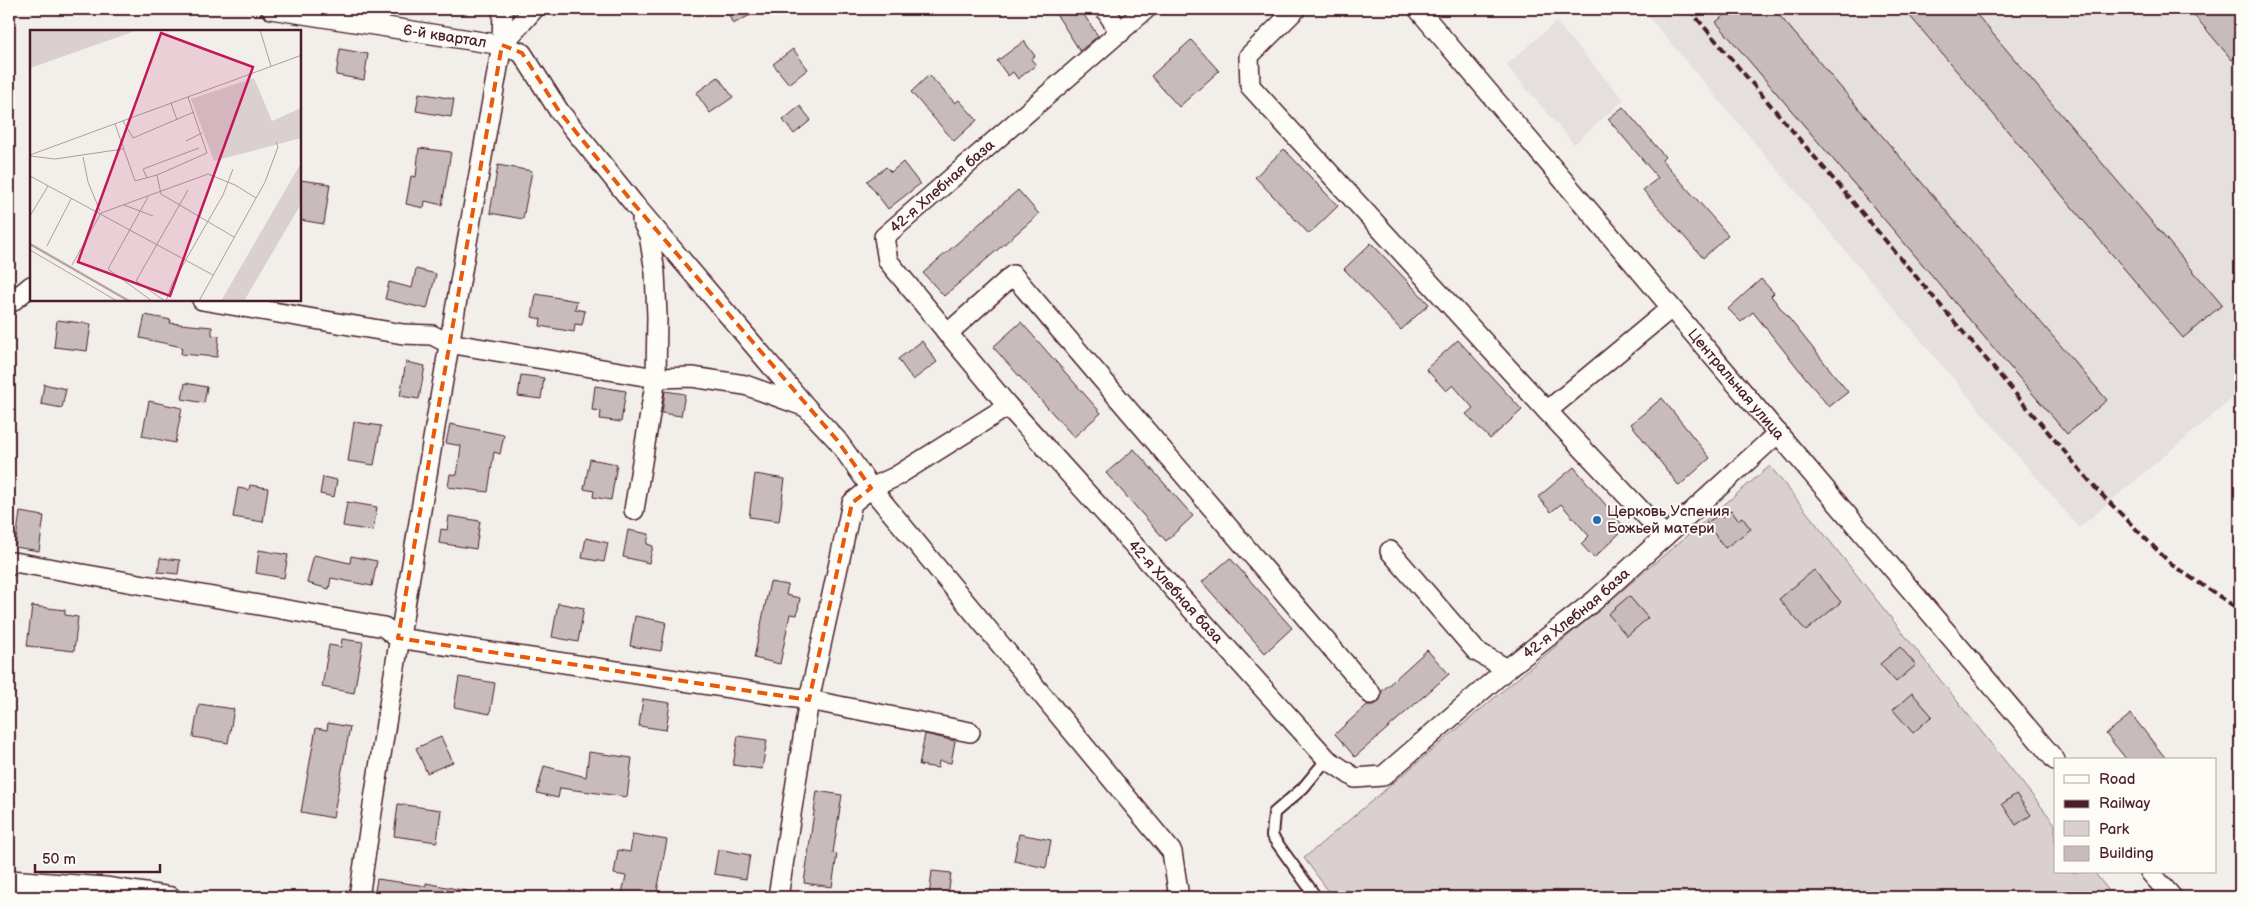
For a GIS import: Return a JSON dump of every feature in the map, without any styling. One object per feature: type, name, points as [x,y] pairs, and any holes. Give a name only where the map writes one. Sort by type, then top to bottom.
[{"type":"street","name":"6-й квартал","points":[[271,9],[502,45],[522,53],[559,111],[634,204]]},
{"type":"street","points":[[359,897],[398,638],[448,343],[502,45],[503,9]]},
{"type":"street","points":[[502,45],[534,9]]},
{"type":"street","points":[[1105,9],[1120,33]]},
{"type":"street","name":"42-я Хлебная база","points":[[1146,9],[884,237],[888,261],[1008,406],[1327,759],[1355,778],[1383,776],[1507,670],[1594,601],[1778,433]]},
{"type":"street","points":[[1296,9],[1249,56],[1250,86],[1547,411],[1665,536]]},
{"type":"street","name":"Центральная улица","points":[[1418,9],[2054,759]]},
{"type":"street","points":[[634,204],[649,235],[655,272],[657,316],[656,378],[634,510]]},
{"type":"street","points":[[634,204],[807,408],[837,440],[871,488],[1172,852],[1179,897]]},
{"type":"street","points":[[947,334],[1013,275],[1371,694]]},
{"type":"street","points":[[9,304],[30,287]]},
{"type":"street","points":[[208,301],[404,334],[432,335],[448,343],[656,378],[692,377],[746,385],[807,408]]},
{"type":"street","points":[[1547,411],[1671,308]]},
{"type":"street","points":[[778,897],[809,700],[852,503],[871,488],[895,477],[1008,406]]},
{"type":"street","points":[[1390,551],[1476,650],[1507,670]]},
{"type":"street","points":[[9,566],[14,562],[384,626],[398,638],[809,700],[970,732]]},
{"type":"street","points":[[2152,874],[2172,897]]},
{"type":"street","points":[[9,880],[105,887],[171,897]]},
{"type":"lane","points":[[1316,897],[1272,836],[1274,813],[1303,788],[1327,759]]},
{"type":"highlighted area","points":[[502,45],[522,53],[559,111],[634,204],[837,440],[871,488],[852,503],[809,700],[398,638]]},
{"type":"shaded area","points":[[1642,9],[2240,9],[2240,392],[2079,528]]},
{"type":"shaded area","points":[[1556,22],[1624,100],[1574,144],[1506,65]]},
{"type":"green space","points":[[1770,466],[2054,823],[2054,874],[2096,874],[2114,897],[1333,897],[1304,858]]},
{"type":"building","points":[[726,9],[762,9],[733,24]]},
{"type":"building","points":[[1053,9],[1080,9],[1098,36],[1080,51]]},
{"type":"building","points":[[1732,9],[1774,9],[2107,400],[2067,434],[1716,22]]},
{"type":"building","points":[[1904,9],[1972,9],[2222,305],[2183,338]]},
{"type":"building","points":[[2189,9],[2240,9],[2240,53],[2232,60]]},
{"type":"building","points":[[1191,40],[1219,71],[1179,107],[1151,76]]},
{"type":"building","points":[[1024,41],[1035,56],[1031,59],[1036,65],[1018,79],[1013,72],[1008,76],[997,61]]},
{"type":"building","points":[[340,49],[368,54],[364,80],[336,75]]},
{"type":"building","points":[[793,49],[808,69],[789,84],[773,64]]},
{"type":"building","points":[[929,75],[955,103],[959,100],[977,120],[954,141],[911,92]]},
{"type":"building","points":[[718,77],[733,97],[710,113],[696,93]]},
{"type":"building","points":[[419,93],[454,99],[451,117],[416,111]]},
{"type":"building","points":[[800,106],[811,120],[794,134],[783,120]]},
{"type":"building","points":[[1623,107],[1665,157],[1662,160],[1728,235],[1703,258],[1643,190],[1658,178],[1608,119]]},
{"type":"building","points":[[419,148],[451,152],[442,205],[425,201],[424,208],[406,204],[411,176],[416,177]]},
{"type":"building","points":[[1284,149],[1338,206],[1309,234],[1255,177]]},
{"type":"building","points":[[903,162],[920,184],[888,209],[867,181],[886,167],[891,172]]},
{"type":"building","points":[[498,165],[532,171],[523,219],[490,213]]},
{"type":"building","points":[[301,180],[330,184],[324,224],[301,220]]},
{"type":"building","points":[[1018,190],[1039,214],[944,296],[923,273]]},
{"type":"building","points":[[1371,243],[1429,304],[1401,330],[1344,269]]},
{"type":"building","points":[[416,269],[436,274],[427,309],[385,299],[389,282],[412,288]]},
{"type":"building","points":[[1761,279],[1774,293],[1771,296],[1848,392],[1829,407],[1753,312],[1741,322],[1728,309]]},
{"type":"building","points":[[536,294],[577,301],[575,309],[585,311],[582,325],[575,324],[574,332],[540,326],[541,319],[532,317]]},
{"type":"building","points":[[145,315],[171,320],[170,323],[212,327],[212,335],[219,336],[217,357],[181,354],[182,347],[140,338]]},
{"type":"building","points":[[57,320],[91,324],[87,351],[54,347]]},
{"type":"building","points":[[1021,322],[1101,413],[1074,437],[993,347]]},
{"type":"building","points":[[1458,340],[1522,410],[1490,439],[1466,414],[1473,408],[1453,385],[1446,391],[1426,369]]},
{"type":"building","points":[[922,341],[937,362],[913,380],[898,359]]},
{"type":"building","points":[[406,362],[425,366],[419,399],[400,396]]},
{"type":"building","points":[[521,375],[544,378],[541,399],[518,396]]},
{"type":"building","points":[[185,383],[207,387],[204,403],[182,399]]},
{"type":"building","points":[[44,384],[66,389],[62,408],[41,404]]},
{"type":"building","points":[[595,386],[626,391],[621,422],[600,419],[601,411],[592,410]]},
{"type":"building","points":[[665,391],[685,394],[681,416],[662,413]]},
{"type":"building","points":[[1662,398],[1710,458],[1679,486],[1631,424]]},
{"type":"building","points":[[149,401],[182,408],[175,443],[142,436]]},
{"type":"building","points":[[354,422],[381,426],[374,465],[348,461]]},
{"type":"building","points":[[450,424],[504,435],[500,454],[494,452],[488,492],[448,487],[450,474],[457,475],[461,446],[446,443]]},
{"type":"building","points":[[1134,449],[1193,516],[1166,541],[1106,473]]},
{"type":"building","points":[[590,459],[617,464],[611,500],[593,497],[594,491],[584,489]]},
{"type":"building","name":"Церковь Успения Божьей матери","points":[[1574,467],[1625,528],[1594,558],[1581,544],[1589,536],[1561,504],[1551,512],[1538,497]]},
{"type":"building","points":[[755,474],[785,479],[779,521],[749,517]]},
{"type":"building","points":[[323,477],[337,480],[334,497],[320,494]]},
{"type":"building","points":[[250,485],[268,488],[263,522],[233,517],[238,488],[249,490]]},
{"type":"building","points":[[347,502],[377,507],[373,531],[343,526]]},
{"type":"building","points":[[1731,510],[1738,520],[1742,517],[1751,529],[1725,548],[1706,523],[1720,514],[1722,517]]},
{"type":"building","points":[[20,512],[44,516],[39,551],[15,547]]},
{"type":"building","points":[[449,516],[480,521],[476,549],[439,543],[441,529],[447,530]]},
{"type":"building","points":[[628,530],[649,534],[647,544],[653,546],[649,563],[623,557]]},
{"type":"building","points":[[586,538],[608,543],[604,562],[582,558]]},
{"type":"building","points":[[259,550],[288,555],[284,578],[256,573]]},
{"type":"building","points":[[314,555],[350,563],[351,556],[377,561],[372,586],[331,578],[329,589],[307,583]]},
{"type":"building","points":[[160,558],[180,560],[178,574],[158,572]]},
{"type":"building","points":[[1230,558],[1292,628],[1265,653],[1202,582]]},
{"type":"building","points":[[1814,570],[1841,602],[1806,631],[1779,599]]},
{"type":"building","points":[[770,582],[788,585],[786,595],[800,598],[797,615],[790,614],[780,664],[754,658]]},
{"type":"building","points":[[1629,596],[1648,618],[1627,636],[1608,614]]},
{"type":"building","points":[[558,603],[584,608],[578,642],[552,637]]},
{"type":"building","points":[[32,606],[65,610],[65,615],[78,617],[74,651],[27,646]]},
{"type":"building","points":[[635,616],[666,622],[661,651],[630,646]]},
{"type":"building","points":[[342,639],[363,642],[354,693],[322,687],[329,645],[341,647]]},
{"type":"building","points":[[1900,647],[1916,665],[1896,682],[1880,664]]},
{"type":"building","points":[[1427,650],[1449,674],[1355,757],[1335,734],[1367,705],[1374,705],[1379,702],[1382,691]]},
{"type":"building","points":[[459,677],[495,683],[490,714],[454,707]]},
{"type":"building","points":[[1912,693],[1932,716],[1913,733],[1893,710]]},
{"type":"building","points":[[643,699],[670,703],[666,730],[639,726]]},
{"type":"building","points":[[199,704],[234,709],[228,743],[193,737]]},
{"type":"building","points":[[2131,714],[2165,758],[2125,758],[2106,734]]},
{"type":"building","points":[[328,723],[350,727],[333,818],[301,812],[316,728],[327,730]]},
{"type":"building","points":[[925,734],[955,741],[951,763],[939,761],[938,768],[919,765]]},
{"type":"building","points":[[738,736],[767,740],[762,769],[733,765]]},
{"type":"building","points":[[441,737],[453,762],[427,773],[416,748]]},
{"type":"building","points":[[589,752],[632,758],[627,797],[560,788],[558,798],[537,793],[544,766],[586,777]]},
{"type":"building","points":[[817,791],[842,795],[833,853],[837,854],[832,887],[804,883]]},
{"type":"building","points":[[2016,794],[2031,815],[2016,825],[2002,804]]},
{"type":"building","points":[[398,804],[441,810],[437,842],[394,836]]},
{"type":"building","points":[[633,834],[667,840],[656,897],[621,897],[626,876],[614,874],[618,850],[630,852]]},
{"type":"building","points":[[1019,834],[1051,840],[1046,868],[1014,861]]},
{"type":"building","points":[[718,849],[750,855],[746,879],[714,874]]},
{"type":"building","points":[[932,871],[951,873],[948,897],[929,897]]},
{"type":"building","points":[[377,879],[426,886],[426,883],[467,891],[466,897],[374,897]]},
{"type":"railway","points":[[1689,9],[2098,491],[2172,565],[2240,610]]},
{"type":"place","name":"Церковь Успения Божьей матери","points":[[1597,520]]}]
